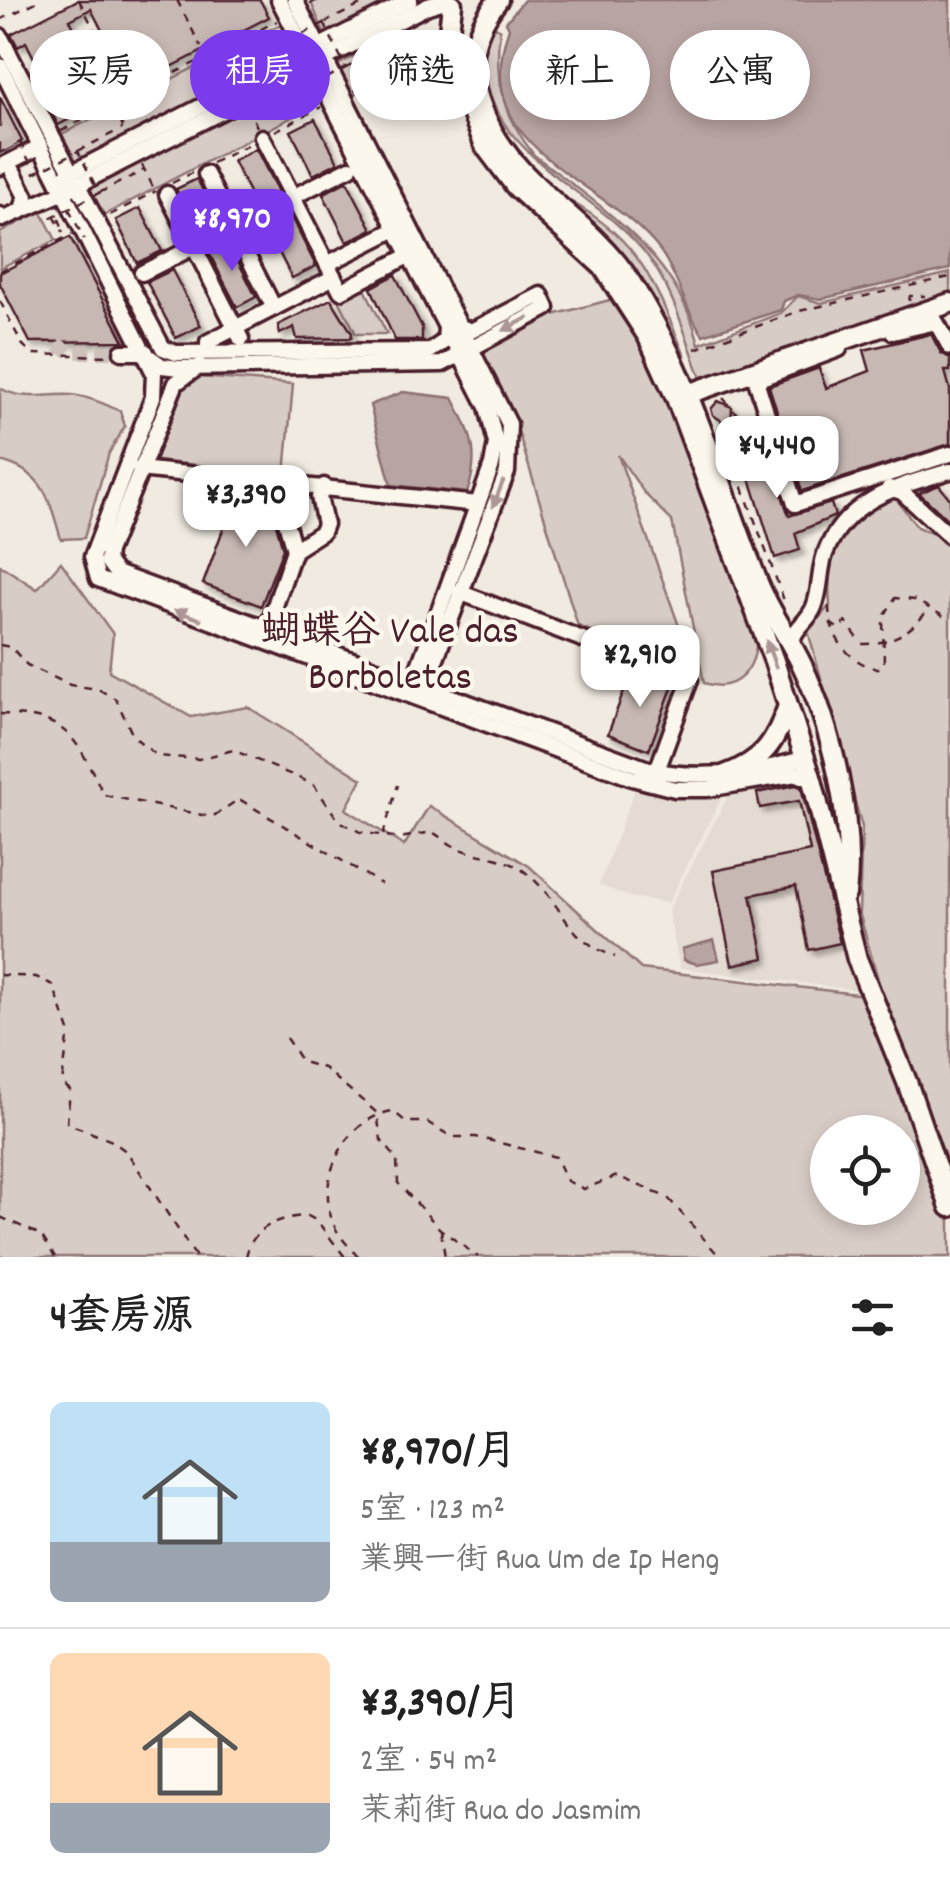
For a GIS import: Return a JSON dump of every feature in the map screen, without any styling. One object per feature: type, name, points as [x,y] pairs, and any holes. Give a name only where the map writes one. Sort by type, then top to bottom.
[{"type":"main road","points":[[498,0],[481,10],[449,2],[446,50],[484,146],[516,187],[602,268],[661,364],[788,706],[828,838],[846,920],[950,1206]]},
{"type":"main road","points":[[498,0],[474,38],[473,71],[486,119],[521,172],[579,222],[618,264],[696,391],[760,588],[793,638],[811,686],[850,838],[846,920]]},
{"type":"main road","points":[[696,391],[754,375],[950,303]]},
{"type":"main road","points":[[805,758],[805,741],[791,691],[798,680],[811,686]]},
{"type":"main road","points":[[725,775],[762,757],[788,706]]},
{"type":"main road","points":[[828,838],[837,842],[844,837],[843,806]]},
{"type":"street","points":[[280,0],[297,30]]},
{"type":"street","points":[[294,0],[305,30]]},
{"type":"street","points":[[330,47],[410,0]]},
{"type":"street","points":[[330,50],[449,2]]},
{"type":"street","points":[[0,36],[147,354],[155,388],[92,557],[98,580],[654,778],[707,789],[796,774],[812,780]]},
{"type":"street","points":[[0,66],[46,141]]},
{"type":"street","points":[[330,84],[462,327],[472,378],[487,407],[496,443],[417,691]]},
{"type":"street","points":[[338,99],[396,229],[444,323],[466,351],[508,424],[510,460],[417,691]]},
{"type":"street","points":[[0,215],[2,219],[190,120]]},
{"type":"street","points":[[262,137],[341,290],[410,256]]},
{"type":"street","points":[[34,200],[10,159],[46,141]]},
{"type":"street","points":[[142,273],[350,168]]},
{"type":"street","points":[[206,174],[274,308]]},
{"type":"street","points":[[161,193],[238,333]]},
{"type":"street","points":[[396,229],[238,333],[208,342],[204,359],[176,382],[110,547],[109,567],[417,691]]},
{"type":"street","points":[[87,230],[157,344],[176,352],[204,359],[434,364],[472,378]]},
{"type":"street","points":[[434,364],[548,308],[541,295],[471,331],[462,327]]},
{"type":"street","points":[[950,347],[941,324],[928,320],[754,375],[794,504],[950,454]]},
{"type":"street","points":[[118,354],[147,354],[166,366],[204,359],[430,351],[444,341],[444,323]]},
{"type":"street","points":[[139,469],[478,504]]},
{"type":"street","points":[[793,638],[813,610],[828,548],[850,517],[889,488],[910,491],[950,471]]},
{"type":"street","points":[[264,482],[280,497],[294,550],[267,628]]},
{"type":"street","points":[[294,550],[324,528],[320,497],[324,486]]},
{"type":"street","points":[[910,491],[950,536]]},
{"type":"street","points":[[458,592],[690,680],[654,778]]},
{"type":"street","points":[[654,778],[725,775],[805,758]]},
{"type":"path","points":[[0,20],[40,0]]},
{"type":"path","points":[[79,0],[94,30]]},
{"type":"path","points":[[177,0],[192,30]]},
{"type":"path","points":[[358,0],[367,1]]},
{"type":"path","points":[[311,30],[367,1]]},
{"type":"path","points":[[260,30],[288,16]]},
{"type":"path","points":[[324,23],[346,68]]},
{"type":"path","points":[[330,76],[350,66]]},
{"type":"path","points":[[0,272],[161,193],[350,93]]},
{"type":"path","points":[[46,141],[84,120]]},
{"type":"path","points":[[119,120],[144,170],[161,193]]},
{"type":"path","points":[[254,120],[262,137]]},
{"type":"path","points":[[10,159],[35,172],[123,128]]},
{"type":"path","points":[[78,151],[99,193]]},
{"type":"path","points":[[10,159],[32,174]]},
{"type":"path","points":[[54,218],[144,170]]},
{"type":"path","points":[[69,208],[87,230]]},
{"type":"path","points":[[695,349],[799,311],[950,277]]},
{"type":"path","points":[[0,301],[22,344],[32,354],[118,354]]},
{"type":"path","points":[[696,391],[736,408],[739,419],[729,447],[793,638]]},
{"type":"path","points":[[821,578],[826,580],[830,627],[839,629],[846,622],[862,644],[883,644],[918,624],[927,611]]},
{"type":"path","points":[[829,609],[828,628],[869,668],[884,664],[883,618],[895,598],[914,600],[927,611],[950,620]]},
{"type":"path","points":[[0,645],[12,647],[28,665],[70,686],[98,689],[116,698],[133,736],[156,756],[199,759],[223,751],[239,752],[306,780],[320,791],[344,824],[382,836],[432,832],[452,845],[512,862],[547,894],[566,926],[615,957]]},
{"type":"path","points":[[0,714],[39,715],[72,732],[104,795],[212,817],[239,799],[381,884]]},
{"type":"path","points":[[382,836],[398,785]]},
{"type":"path","points":[[0,975],[36,977],[52,985],[69,1031],[62,1083],[70,1090],[66,1123],[112,1140],[126,1152],[196,1257]]},
{"type":"path","points":[[286,1038],[302,1062],[324,1068],[377,1114],[381,1140],[396,1160],[398,1183],[440,1229],[478,1257]]},
{"type":"path","points":[[358,1257],[332,1222],[334,1159],[377,1114],[394,1111],[406,1122],[426,1122],[452,1137],[476,1137],[556,1157],[567,1181],[584,1190],[617,1176],[668,1198],[720,1257]]},
{"type":"path","points":[[0,1216],[41,1235],[55,1257]]},
{"type":"path","points":[[246,1257],[253,1236],[266,1226],[308,1216],[317,1221],[345,1257]]},
{"type":"path","points":[[440,1229],[445,1257]]},
{"type":"shaded area","points":[[310,0],[393,0],[330,32],[323,30]]},
{"type":"shaded area","points":[[524,0],[950,0],[950,269],[821,299],[798,295],[784,301],[781,310],[703,335],[661,252],[637,226],[548,159],[515,120],[650,120],[650,30],[510,30],[510,112],[501,70],[509,28],[506,22]]},
{"type":"shaded area","points":[[491,24],[500,30],[498,65],[510,120],[534,155],[610,215],[655,259],[674,284],[699,344],[781,313],[798,296],[821,303],[950,273],[950,296],[701,378],[672,300],[649,258],[625,231],[536,159],[511,132],[493,102],[490,88]]},
{"type":"shaded area","points":[[350,58],[350,91],[336,66]]},
{"type":"shaded area","points":[[190,70],[190,106],[170,116],[170,80]]},
{"type":"shaded area","points":[[90,120],[163,120],[75,164],[60,135]]},
{"type":"shaded area","points":[[217,120],[286,120],[100,217],[85,188]]},
{"type":"shaded area","points":[[557,194],[607,225],[624,242],[651,281],[685,356],[681,359],[654,306]]},
{"type":"shaded area","points":[[41,211],[56,240],[0,268],[0,233]]},
{"type":"shaded area","points":[[364,287],[387,334],[356,334],[339,300],[348,291]]},
{"type":"shaded area","points":[[610,300],[650,358],[757,636],[749,668],[726,685],[704,683],[672,521],[645,494],[618,455],[685,643],[685,658],[676,666],[578,626],[518,431],[484,361],[485,352],[553,315]]},
{"type":"shaded area","points":[[199,377],[293,384],[285,474],[157,461],[155,455],[183,387]]},
{"type":"shaded area","points":[[0,388],[26,396],[79,396],[120,411],[125,426],[109,453],[84,538],[61,539],[48,500],[36,480],[0,461]]},
{"type":"shaded area","points":[[403,392],[453,398],[472,444],[473,466],[467,493],[391,485],[370,405]]},
{"type":"shaded area","points":[[885,497],[895,497],[917,527],[950,541],[950,1257],[0,1257],[0,565],[37,589],[61,562],[113,634],[109,671],[191,717],[248,707],[362,779],[346,809],[404,846],[429,806],[529,866],[641,969],[883,997],[859,912],[862,827],[808,631],[830,605],[834,555],[858,520]]},
{"type":"shaded area","points":[[804,782],[859,990],[680,968],[668,911],[730,792]]},
{"type":"shaded area","points":[[635,789],[676,800],[722,797],[668,903],[630,897],[599,885]]},
{"type":"shaded area","points":[[714,940],[719,960],[697,964],[684,960],[682,949]]},
{"type":"building","points":[[78,0],[260,0],[269,17],[244,30],[190,30],[190,57],[170,68],[170,30],[102,30],[91,9],[70,20],[75,30],[30,30],[30,50],[26,42],[18,47],[11,34]]},
{"type":"building","points":[[0,97],[22,141],[0,153]]},
{"type":"building","points":[[316,120],[338,162],[313,175],[291,131]]},
{"type":"building","points":[[256,149],[278,192],[255,204],[233,161]]},
{"type":"building","points":[[197,179],[219,222],[199,233],[176,189]]},
{"type":"building","points":[[347,181],[372,229],[347,242],[323,194]]},
{"type":"building","points":[[140,208],[162,251],[137,263],[116,220]]},
{"type":"building","points":[[288,211],[316,266],[292,278],[264,223]]},
{"type":"building","points":[[70,237],[124,341],[30,342],[0,284],[0,273]]},
{"type":"building","points":[[228,241],[256,297],[237,307],[208,251]]},
{"type":"building","points":[[172,270],[201,326],[176,338],[147,282]]},
{"type":"building","points":[[395,275],[422,327],[422,340],[395,340],[371,288]]},
{"type":"building","points":[[331,299],[352,333],[351,338],[297,339],[294,327],[280,334],[278,325]]},
{"type":"building","points":[[931,334],[941,353],[950,358],[950,371],[945,371],[950,389],[950,444],[802,491],[769,386],[819,368],[826,388],[870,371],[864,350]]},
{"type":"building","points":[[718,401],[732,407],[731,427],[713,415],[711,409]]},
{"type":"building","points":[[762,435],[789,516],[831,503],[835,516],[795,533],[800,550],[775,558],[739,443]]},
{"type":"building","points":[[939,485],[950,499],[950,522],[919,493]]},
{"type":"building","points":[[237,491],[260,493],[270,503],[283,549],[261,606],[203,584]]},
{"type":"building","points":[[632,669],[673,685],[649,750],[608,734]]},
{"type":"building","points":[[801,787],[840,943],[809,950],[796,886],[751,895],[764,958],[732,965],[713,871],[810,851],[799,801],[760,808],[757,793]]},
{"type":"tunnel","points":[[0,127],[11,147]]},
{"type":"tunnel","points":[[57,345],[70,352],[122,352]]},
{"type":"district","name":"蝴蝶谷 Vale das Borboletas","points":[[390,657]]}]
